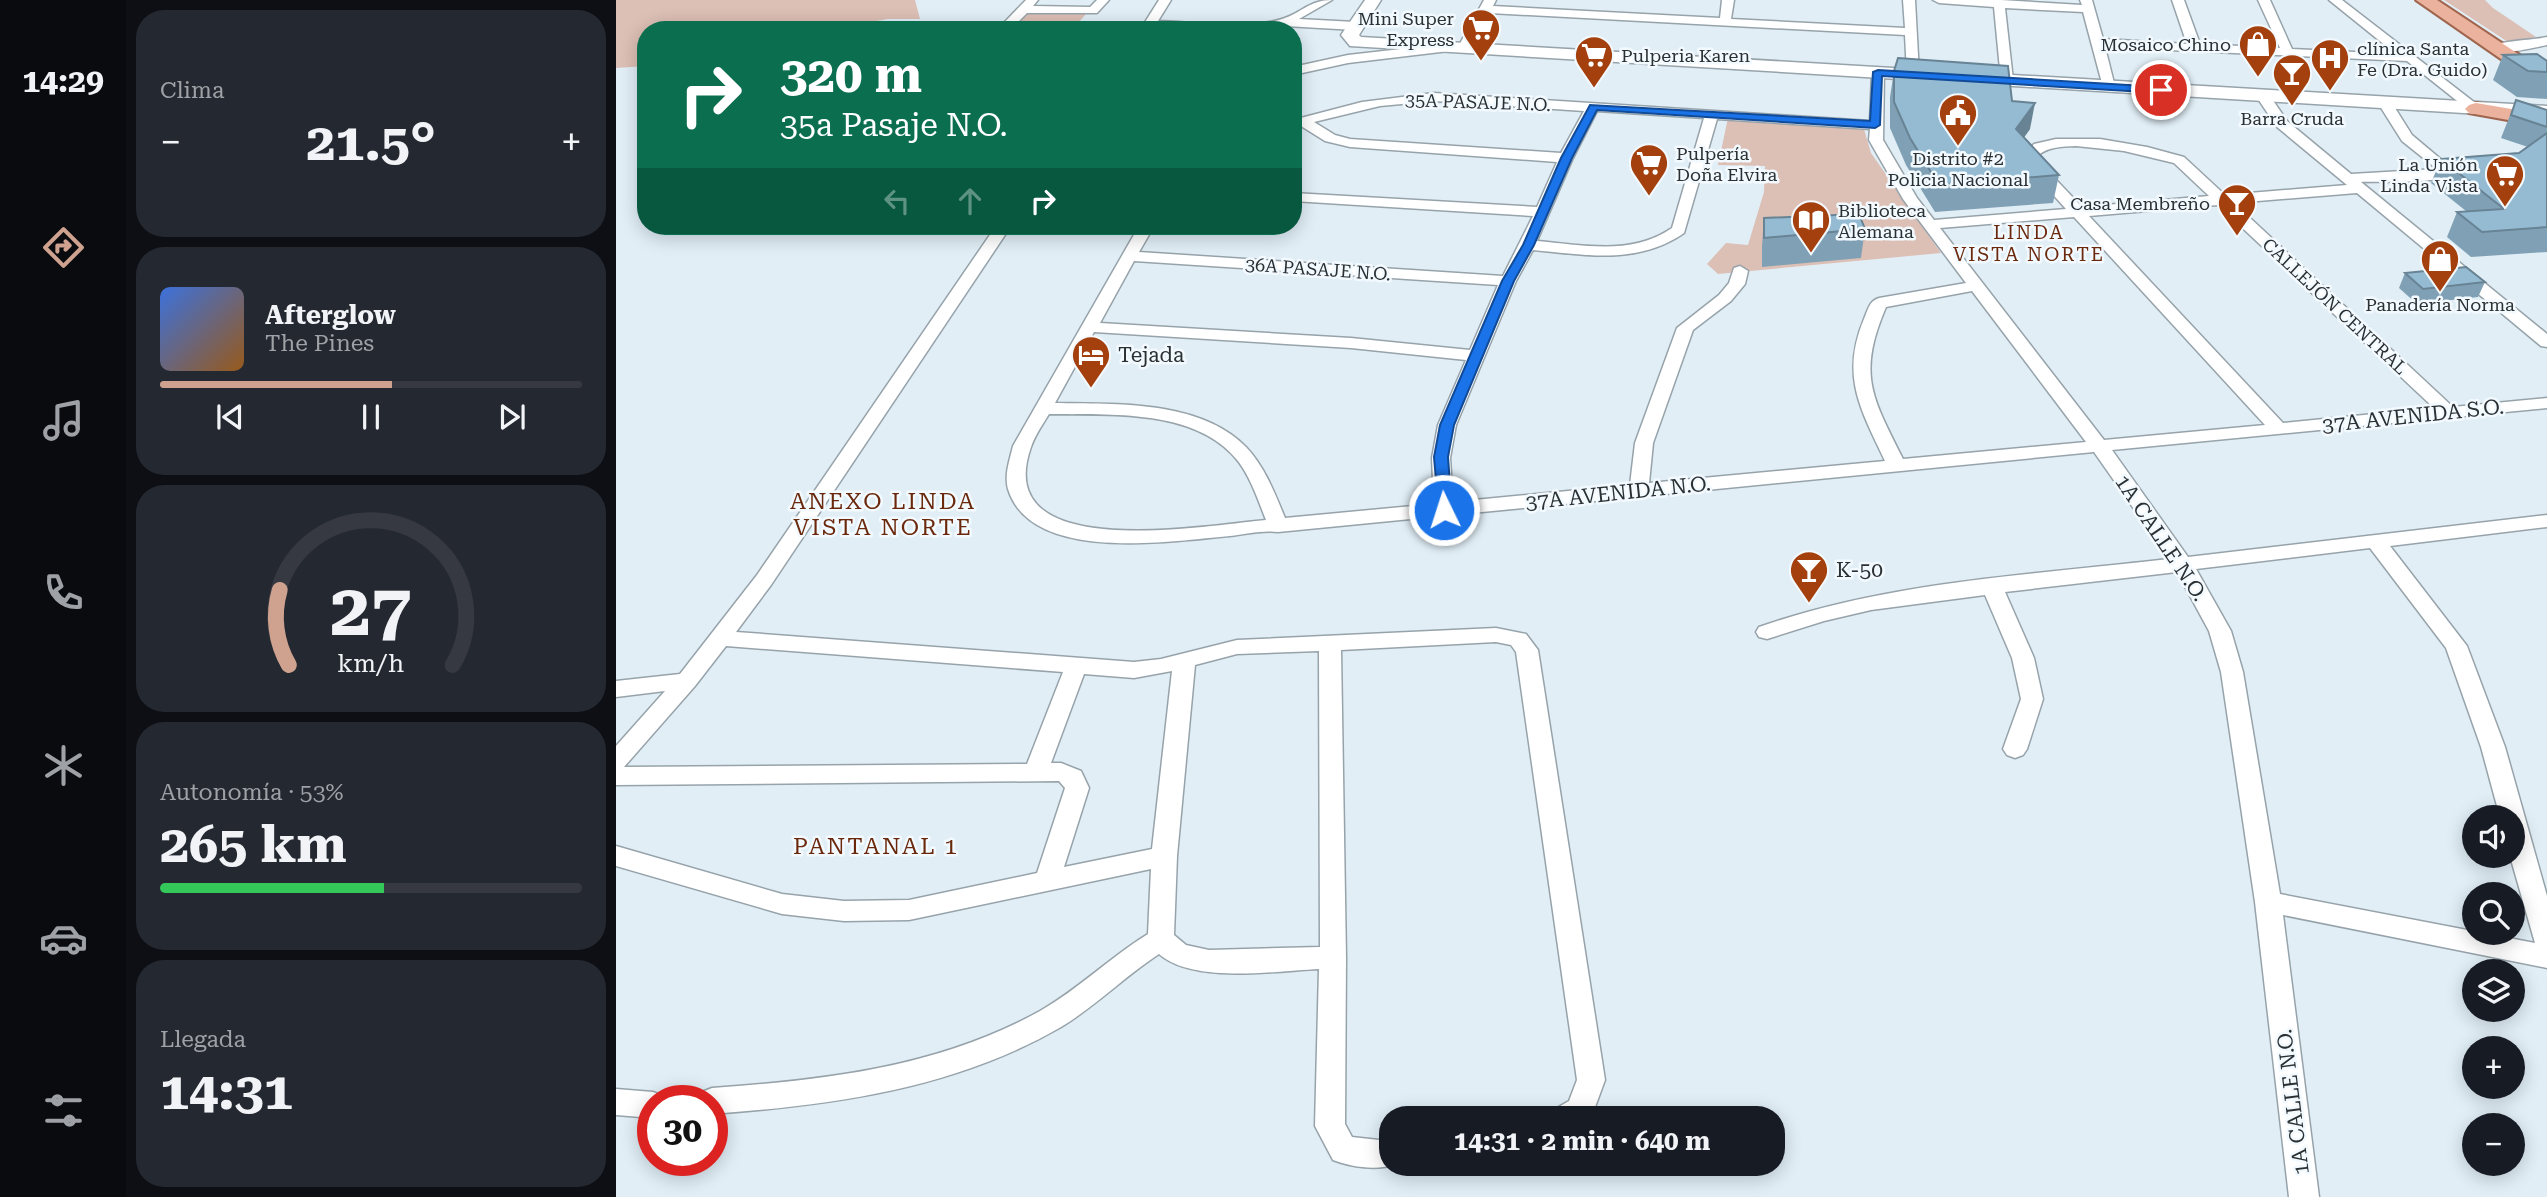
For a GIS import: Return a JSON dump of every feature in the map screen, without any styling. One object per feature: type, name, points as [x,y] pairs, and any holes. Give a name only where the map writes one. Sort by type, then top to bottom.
[{"type":"main road","points":[[1372,0],[1357,41],[2547,112]]},
{"type":"main road","points":[[2425,0],[2547,82]]},
{"type":"main road","points":[[2476,109],[2547,121]]},
{"type":"street","points":[[1012,21],[1028,4],[1089,16],[1103,0]]},
{"type":"street","points":[[1152,21],[1165,0]]},
{"type":"street","points":[[1287,21],[1326,0]]},
{"type":"street","points":[[1725,22],[1728,0]]},
{"type":"street","points":[[1909,0],[1913,74]]},
{"type":"street","points":[[1939,0],[2087,4],[2109,87]]},
{"type":"street","points":[[2178,0],[2195,48]]},
{"type":"street","points":[[2264,0],[2287,53]]},
{"type":"street","points":[[2335,0],[2476,109]]},
{"type":"street","points":[[1999,3],[2007,80]]},
{"type":"street","points":[[1463,49],[1487,5],[1910,32]]},
{"type":"street","points":[[1302,26],[1357,41]]},
{"type":"street","points":[[1302,67],[1357,41]]},
{"type":"street","points":[[2495,47],[2524,46],[2547,41]]},
{"type":"street","points":[[2099,43],[2412,58]]},
{"type":"street","name":"1A CALLE N.O.","points":[[1878,72],[1875,125],[1876,140],[1882,152],[1928,225],[2099,446],[2184,566],[2220,631],[2232,672],[2268,902],[2304,1197]]},
{"type":"street","points":[[2263,96],[2281,124],[2547,342]]},
{"type":"street","name":"35A PASAJE N.O.","points":[[1302,122],[1353,106],[1434,97],[1875,125]]},
{"type":"street","points":[[1928,225],[2221,200],[2449,172],[2407,138],[2385,103]]},
{"type":"street","points":[[1444,510],[1441,457],[1447,425],[1508,281],[1528,245],[1566,158],[1593,107]]},
{"type":"street","points":[[1528,245],[1613,251],[1644,250],[1667,241],[1679,230],[1712,114]]},
{"type":"street","points":[[1302,125],[1330,138],[1350,143],[1566,158]]},
{"type":"street","points":[[2221,200],[2179,160],[2162,154],[2065,142],[2038,146],[2030,155],[2035,166],[2279,429]]},
{"type":"street","points":[[1302,198],[1543,212]]},
{"type":"street","name":"CALLEJÓN CENTRAL","points":[[2221,200],[2448,412]]},
{"type":"street","points":[[616,761],[687,681],[764,580],[997,235]]},
{"type":"street","points":[[1141,235],[1044,408],[1152,415],[1218,433],[1239,451],[1258,478],[1278,526]]},
{"type":"street","name":"36A PASAJE N.O.","points":[[1128,256],[1508,281]]},
{"type":"street","points":[[1639,491],[1644,443],[1685,328],[1724,298],[1737,284],[1740,271]]},
{"type":"street","points":[[1897,466],[1860,388],[1858,360],[1866,331],[1879,303],[1976,286]]},
{"type":"street","points":[[1090,327],[1351,343],[1475,356]]},
{"type":"street","name":"37A AVENIDA S.O.","points":[[2279,429],[2547,403]]},
{"type":"street","name":"37A AVENIDA N.O.","points":[[1044,408],[1022,446],[1017,470],[1019,491],[1031,511],[1052,525],[1086,535],[1126,538],[1278,526],[2279,429]]},
{"type":"street","points":[[1767,632],[1798,620],[1861,604],[2547,521]]},
{"type":"street","points":[[2376,542],[2456,646],[2493,747],[2509,805]]},
{"type":"street","points":[[1992,587],[2023,658],[2032,699],[2015,749]]},
{"type":"street","points":[[721,638],[1134,670],[1159,669],[1184,663],[1210,652],[1237,648],[1496,635],[1518,639],[1527,650],[1591,1080],[1581,1106]]},
{"type":"street","points":[[1331,644],[1333,958],[1330,1126],[1343,1150],[1379,1154]]},
{"type":"street","points":[[1161,939],[1164,856],[1184,663]]},
{"type":"street","points":[[1036,771],[1076,666]]},
{"type":"street","points":[[618,690],[687,681]]},
{"type":"street","points":[[616,776],[1061,772],[1073,777],[1077,788],[1047,882]]},
{"type":"street","points":[[616,856],[782,904],[844,911],[909,910],[1164,856]]},
{"type":"street","points":[[2525,862],[2547,942]]},
{"type":"street","points":[[2268,902],[2547,957]]},
{"type":"street","points":[[1161,939],[1179,954],[1209,961],[1333,958]]},
{"type":"street","points":[[728,1100],[774,1097],[928,1072],[995,1049],[1055,1017],[1142,950],[1161,939]]},
{"type":"street","points":[[616,1102],[637,1104]]},
{"type":"shaded area","points":[[616,0],[915,0],[920,19],[637,21],[637,67],[616,68]]},
{"type":"shaded area","points":[[2444,0],[2485,0],[2536,37],[2508,42]]},
{"type":"shaded area","points":[[1026,12],[1086,14],[1080,21],[1017,21]]},
{"type":"shaded area","points":[[1728,118],[1863,126],[1871,153],[1941,253],[1718,274],[1707,264],[1726,243],[1748,245],[1764,192],[1765,166],[1718,165]]},
{"type":"building","points":[[2537,54],[2547,61],[2547,72],[2528,71],[2503,55]]},
{"type":"building","name":"Distrito #2 Policia Nacional","points":[[1898,58],[2008,66],[2012,101],[2035,103],[2016,129],[2059,175],[1939,185],[1910,138],[1894,102],[1894,71]]},
{"type":"building","points":[[2516,100],[2547,110],[2547,127],[2511,115]]},
{"type":"building","points":[[2547,133],[2547,227],[2482,232],[2457,212],[2504,209],[2441,159],[2519,153]]},
{"type":"building","points":[[1859,214],[1865,229],[1764,238],[1764,218]]},
{"type":"building","points":[[2466,267],[2485,282],[2423,289],[2405,273]]},
{"type":"place","name":"Mini Super Express","points":[[1481,62]]},
{"type":"place","name":"Mosaico Chino","points":[[2258,78]]},
{"type":"place","name":"Pulperia Karen","points":[[1594,89]]},
{"type":"place","name":"clínica Santa Fe (Dra. Guido)","points":[[2330,92]]},
{"type":"place","name":"Barra Cruda","points":[[2292,107]]},
{"type":"place","name":"Distrito #2 Policia Nacional","points":[[1958,147]]},
{"type":"place","name":"Pulpería Doña Elvira","points":[[1649,197]]},
{"type":"place","name":"La Unión Linda Vista","points":[[2505,208]]},
{"type":"place","name":"Casa Membreño","points":[[2237,237]]},
{"type":"place","name":"Biblioteca Alemana","points":[[1811,254]]},
{"type":"place","name":"Panadería Norma","points":[[2440,293]]},
{"type":"place","name":"Tejada","points":[[1091,389]]},
{"type":"place","name":"K-50","points":[[1809,604]]},
{"type":"district","name":"LINDA VISTA NORTE","points":[[2029,243]]},
{"type":"district","name":"ANEXO LINDA VISTA NORTE","points":[[883,514]]},
{"type":"district","name":"PANTANAL 1","points":[[876,846]]},
{"type":"route","points":[[1444,510],[1441,457],[1447,425],[1508,281],[1528,245],[1566,158],[1593,107],[1875,125],[1878,72],[2161,90]]}]
